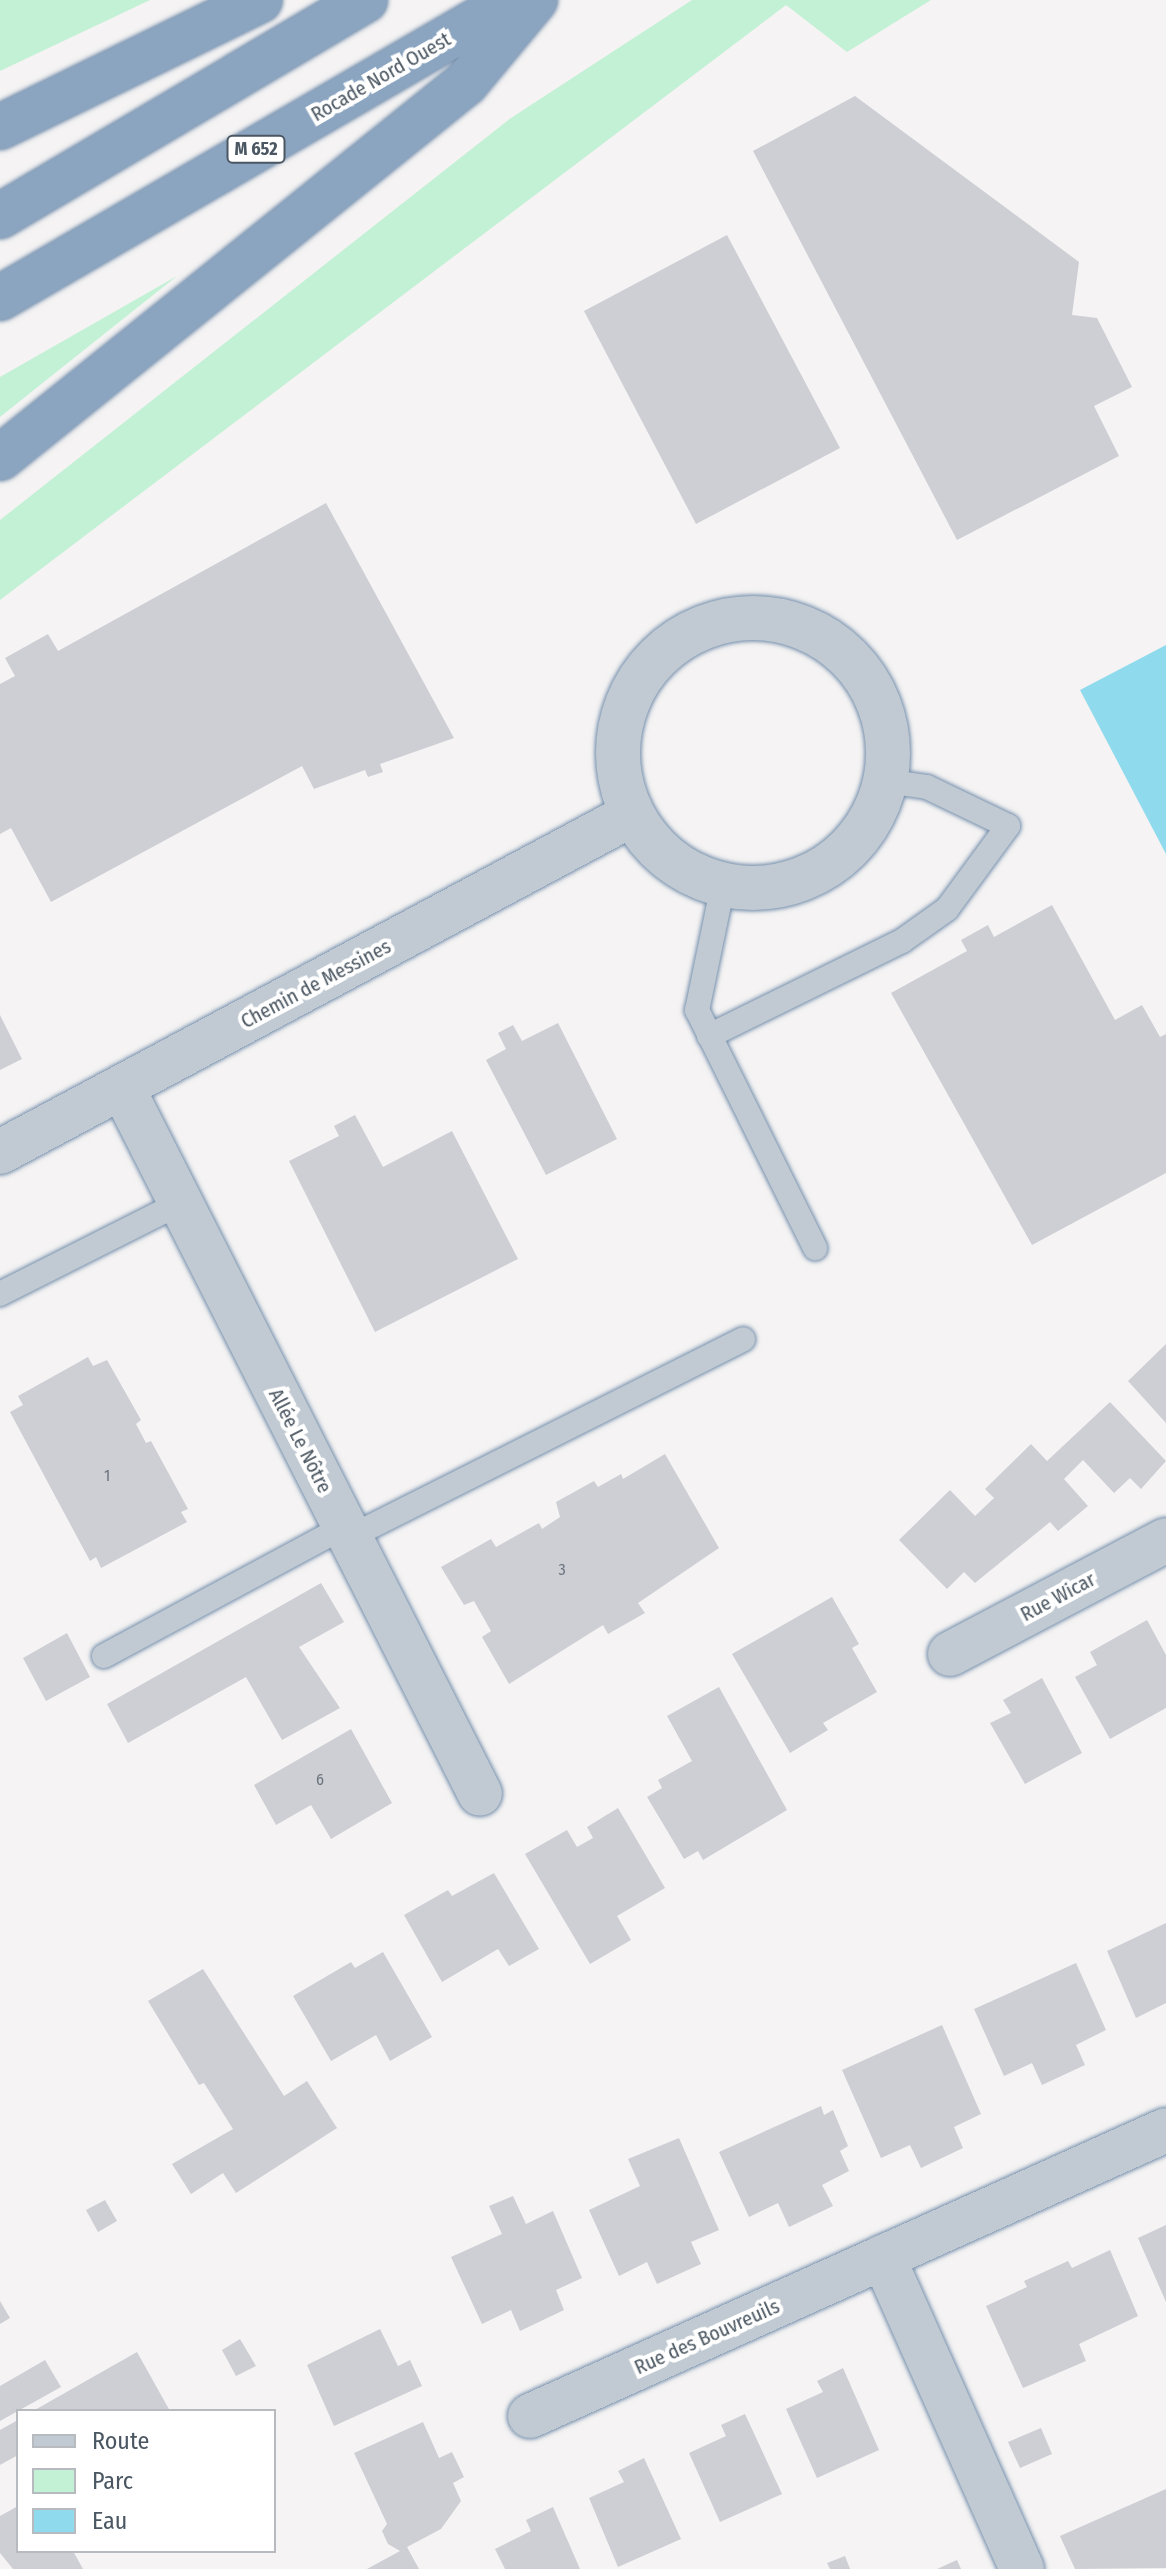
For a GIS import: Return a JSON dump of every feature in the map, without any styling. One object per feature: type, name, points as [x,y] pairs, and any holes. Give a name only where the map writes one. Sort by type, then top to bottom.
[{"type":"highway","points":[[0,127],[260,0]]},
{"type":"highway","points":[[0,216],[365,0]]},
{"type":"highway","name":"Rocade Nord Ouest","points":[[0,298],[513,0]]},
{"type":"highway","points":[[0,458],[466,83],[535,0]]},
{"type":"street","points":[[734,619],[781,620],[843,652],[882,710],[889,756],[886,781],[867,828],[832,864],[786,885],[723,885],[666,858],[631,815],[617,746],[620,723],[639,680],[690,633],[734,619]]},
{"type":"street","name":"Chemin de Messines","points":[[0,1152],[631,815]]},
{"type":"street","name":"Allée Le Nôtre","points":[[122,1087],[480,1794]]},
{"type":"street","name":"Rue Wicar","points":[[950,1654],[1166,1540]]},
{"type":"street","name":"Rue des Bouvreuils","points":[[530,2416],[1166,2130]]},
{"type":"street","points":[[883,2257],[1022,2569]]},
{"type":"lane","points":[[709,1036],[902,941],[947,909],[1008,826],[927,787],[886,781]]},
{"type":"lane","points":[[723,885],[697,1010],[815,1248]]},
{"type":"lane","points":[[0,1294],[180,1203]]},
{"type":"lane","points":[[104,1656],[347,1532],[743,1339]]},
{"type":"green space","points":[[0,0],[150,0],[0,71]]},
{"type":"green space","points":[[692,0],[931,0],[847,52],[786,5],[0,600],[0,520],[511,118]]},
{"type":"green space","points":[[177,276],[0,417],[0,377]]},
{"type":"water","points":[[1166,645],[1166,854],[1080,690]]},
{"type":"building","points":[[855,96],[1079,262],[1072,315],[1097,318],[1132,387],[1094,406],[1119,456],[957,540],[753,151]]},
{"type":"building","points":[[727,235],[840,448],[696,524],[584,311]]},
{"type":"building","points":[[326,503],[454,738],[380,764],[383,772],[368,777],[365,770],[314,789],[302,766],[51,902],[11,828],[0,834],[0,684],[15,676],[5,658],[48,634],[58,651]]},
{"type":"building","points":[[1052,905],[1115,1020],[1142,1005],[1160,1037],[1166,1034],[1166,1173],[1032,1245],[891,993],[967,951],[961,940],[988,925],[994,937]]},
{"type":"building","points":[[0,1015],[22,1059],[0,1070]]},
{"type":"building","points":[[558,1023],[617,1139],[546,1175],[486,1060],[506,1049],[498,1033],[513,1025],[522,1041]]},
{"type":"building","points":[[355,1115],[383,1167],[452,1131],[518,1259],[375,1332],[289,1161],[339,1136],[334,1126]]},
{"type":"building","points":[[1166,1344],[1166,1423],[1128,1381]]},
{"type":"building","points":[[88,1357],[93,1366],[107,1360],[141,1420],[136,1424],[146,1443],[151,1441],[188,1509],[181,1512],[187,1522],[101,1568],[96,1557],[90,1561],[10,1412],[23,1405],[18,1396]]},
{"type":"building","points":[[1110,1402],[1166,1461],[1141,1489],[1130,1478],[1114,1493],[1083,1460],[1064,1479],[1088,1506],[1058,1531],[1050,1522],[975,1583],[964,1572],[947,1589],[899,1540],[950,1490],[975,1516],[994,1498],[985,1489],[1031,1444],[1047,1461]]},
{"type":"building","points":[[665,1454],[719,1548],[638,1603],[645,1613],[608,1634],[603,1625],[509,1684],[482,1637],[491,1631],[474,1601],[464,1605],[441,1567],[491,1539],[496,1547],[539,1523],[542,1529],[560,1517],[556,1502],[594,1481],[598,1487],[621,1474],[623,1479]]},
{"type":"building","points":[[321,1583],[344,1622],[299,1647],[340,1708],[282,1740],[246,1677],[128,1743],[107,1704]]},
{"type":"building","points":[[832,1597],[859,1644],[852,1648],[877,1692],[823,1723],[828,1730],[790,1753],[732,1654]]},
{"type":"building","points":[[1147,1620],[1166,1655],[1166,1708],[1110,1739],[1075,1677],[1097,1665],[1090,1652]]},
{"type":"building","points":[[67,1633],[90,1677],[46,1701],[23,1658]]},
{"type":"building","points":[[1042,1678],[1082,1753],[1025,1784],[990,1723],[1011,1713],[1003,1700]]},
{"type":"building","points":[[719,1687],[787,1810],[703,1860],[698,1851],[684,1859],[647,1797],[662,1788],[658,1780],[692,1761],[667,1716]]},
{"type":"building","points":[[351,1729],[392,1803],[331,1839],[311,1805],[276,1825],[254,1785]]},
{"type":"building","points":[[618,1808],[665,1888],[617,1916],[631,1940],[590,1964],[525,1854],[567,1830],[577,1847],[593,1838],[587,1827]]},
{"type":"building","points":[[494,1873],[539,1949],[509,1966],[498,1949],[442,1982],[404,1915],[448,1890],[452,1896]]},
{"type":"building","points":[[1166,1923],[1166,2003],[1136,2018],[1107,1951]]},
{"type":"building","points":[[383,1952],[432,2037],[390,2061],[376,2035],[331,2061],[293,1996],[351,1962],[355,1968]]},
{"type":"building","points":[[1076,1963],[1106,2030],[1076,2045],[1085,2065],[1042,2085],[1032,2063],[1004,2076],[974,2009]]},
{"type":"building","points":[[203,1969],[284,2096],[307,2081],[337,2128],[236,2193],[223,2173],[191,2194],[172,2164],[233,2129],[204,2083],[199,2085],[148,2001]]},
{"type":"building","points":[[942,2025],[981,2114],[954,2127],[963,2148],[921,2168],[910,2145],[881,2158],[842,2070]]},
{"type":"building","points":[[821,2106],[824,2115],[833,2110],[848,2146],[840,2151],[849,2171],[822,2185],[833,2206],[789,2227],[778,2203],[749,2217],[719,2152]]},
{"type":"building","points":[[679,2138],[719,2230],[691,2242],[701,2264],[657,2284],[647,2262],[619,2276],[589,2210],[640,2186],[628,2159]]},
{"type":"building","points":[[513,2196],[526,2224],[553,2211],[582,2278],[556,2290],[564,2310],[520,2331],[511,2310],[482,2324],[451,2257],[502,2234],[489,2206]]},
{"type":"building","points":[[105,2200],[117,2221],[98,2232],[86,2210]]},
{"type":"building","points":[[1166,2225],[1166,2302],[1138,2238]]},
{"type":"building","points":[[1110,2250],[1138,2316],[1079,2344],[1086,2361],[1023,2388],[986,2306],[1027,2287],[1024,2281],[1068,2261],[1072,2268]]},
{"type":"building","points":[[0,2301],[10,2318],[0,2324]]},
{"type":"building","points":[[380,2329],[398,2366],[410,2360],[422,2386],[334,2426],[307,2365]]},
{"type":"building","points":[[240,2339],[256,2366],[236,2376],[222,2350]]},
{"type":"building","points":[[137,2352],[169,2409],[37,2409]]},
{"type":"building","points":[[45,2360],[61,2387],[22,2409],[16,2409],[16,2412],[0,2421],[0,2386]]},
{"type":"building","points":[[843,2368],[879,2450],[817,2478],[786,2409],[823,2392],[817,2381]]},
{"type":"building","points":[[745,2414],[782,2494],[720,2522],[689,2453],[726,2436],[721,2425]]},
{"type":"building","points":[[16,2421],[16,2456],[0,2465],[0,2430]]},
{"type":"building","points":[[423,2422],[439,2458],[452,2452],[464,2477],[453,2483],[461,2501],[441,2529],[407,2547],[419,2569],[367,2569],[400,2551],[388,2544],[382,2531],[387,2524],[354,2453]]},
{"type":"building","points":[[1041,2428],[1052,2454],[1020,2468],[1008,2442]]},
{"type":"building","points":[[644,2458],[681,2539],[618,2567],[589,2498],[624,2482],[618,2471]]},
{"type":"building","points":[[1166,2489],[1166,2568],[1075,2569],[1060,2536]]},
{"type":"building","points":[[16,2507],[16,2553],[74,2553],[83,2569],[13,2569],[0,2553],[0,2516]]},
{"type":"building","points":[[553,2507],[580,2569],[505,2569],[495,2549],[531,2531],[526,2520]]},
{"type":"building","points":[[845,2556],[850,2569],[830,2569],[827,2563]]},
{"type":"building","points":[[957,2560],[961,2569],[937,2569]]}]
